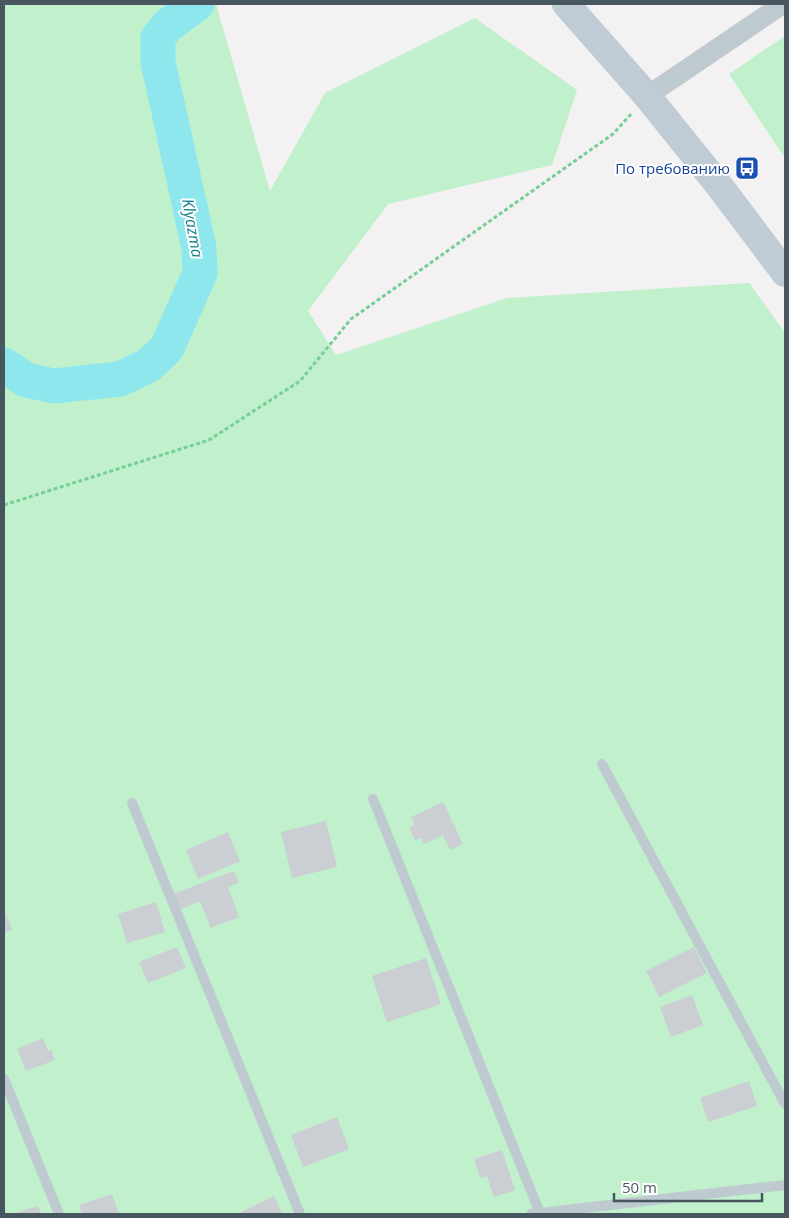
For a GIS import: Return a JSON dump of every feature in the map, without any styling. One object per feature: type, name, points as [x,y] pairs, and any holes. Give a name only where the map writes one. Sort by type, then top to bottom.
[{"type":"main road","points":[[566,4],[648,96],[785,273]]},
{"type":"street","points":[[648,96],[782,4]]},
{"type":"lane","points":[[602,764],[785,1104]]},
{"type":"lane","points":[[373,799],[535,1214],[785,1185]]},
{"type":"lane","points":[[132,803],[300,1214]]},
{"type":"lane","points":[[4,1079],[59,1214]]},
{"type":"path","points":[[4,505],[209,440],[300,381],[351,319],[613,134],[648,96]]},
{"type":"green space","points":[[4,4],[216,4],[270,191],[325,93],[475,18],[577,90],[552,165],[388,204],[308,311],[336,355],[507,298],[749,283],[785,333],[785,1214],[4,1214]]},
{"type":"green space","points":[[785,36],[785,158],[729,74]]},
{"type":"building","points":[[443,802],[463,844],[450,850],[443,835],[424,844],[421,838],[415,840],[409,827],[415,825],[411,817]]},
{"type":"building","points":[[326,821],[337,867],[292,878],[281,832]]},
{"type":"building","points":[[228,832],[240,861],[198,879],[186,850]]},
{"type":"building","points":[[234,871],[239,883],[228,887],[239,917],[211,928],[200,901],[179,910],[173,894]]},
{"type":"building","points":[[156,902],[165,932],[127,943],[118,914]]},
{"type":"building","points":[[4,910],[12,930],[4,933]]},
{"type":"building","points":[[177,947],[186,968],[148,983],[139,962]]},
{"type":"building","points":[[694,947],[707,973],[659,997],[646,971]]},
{"type":"building","points":[[426,958],[441,1004],[387,1022],[372,976]]},
{"type":"building","points":[[692,995],[703,1025],[671,1037],[660,1007]]},
{"type":"building","points":[[43,1038],[48,1051],[51,1050],[55,1060],[26,1071],[17,1049]]},
{"type":"building","points":[[749,1081],[757,1106],[708,1122],[700,1098]]},
{"type":"building","points":[[337,1117],[349,1149],[303,1167],[291,1135]]},
{"type":"building","points":[[502,1150],[515,1190],[494,1197],[487,1176],[480,1178],[474,1159]]},
{"type":"building","points":[[112,1194],[119,1214],[82,1214],[79,1205]]},
{"type":"building","points":[[274,1196],[283,1214],[242,1214],[241,1212]]},
{"type":"building","points":[[38,1206],[41,1214],[12,1214]]},
{"type":"waterway","name":"Klyazma","points":[[4,365],[26,380],[54,386],[120,379],[149,365],[167,348],[200,273],[199,248],[158,62],[158,38],[167,26],[197,4]]},
{"type":"place","name":"По требованию","points":[[747,168]]}]
